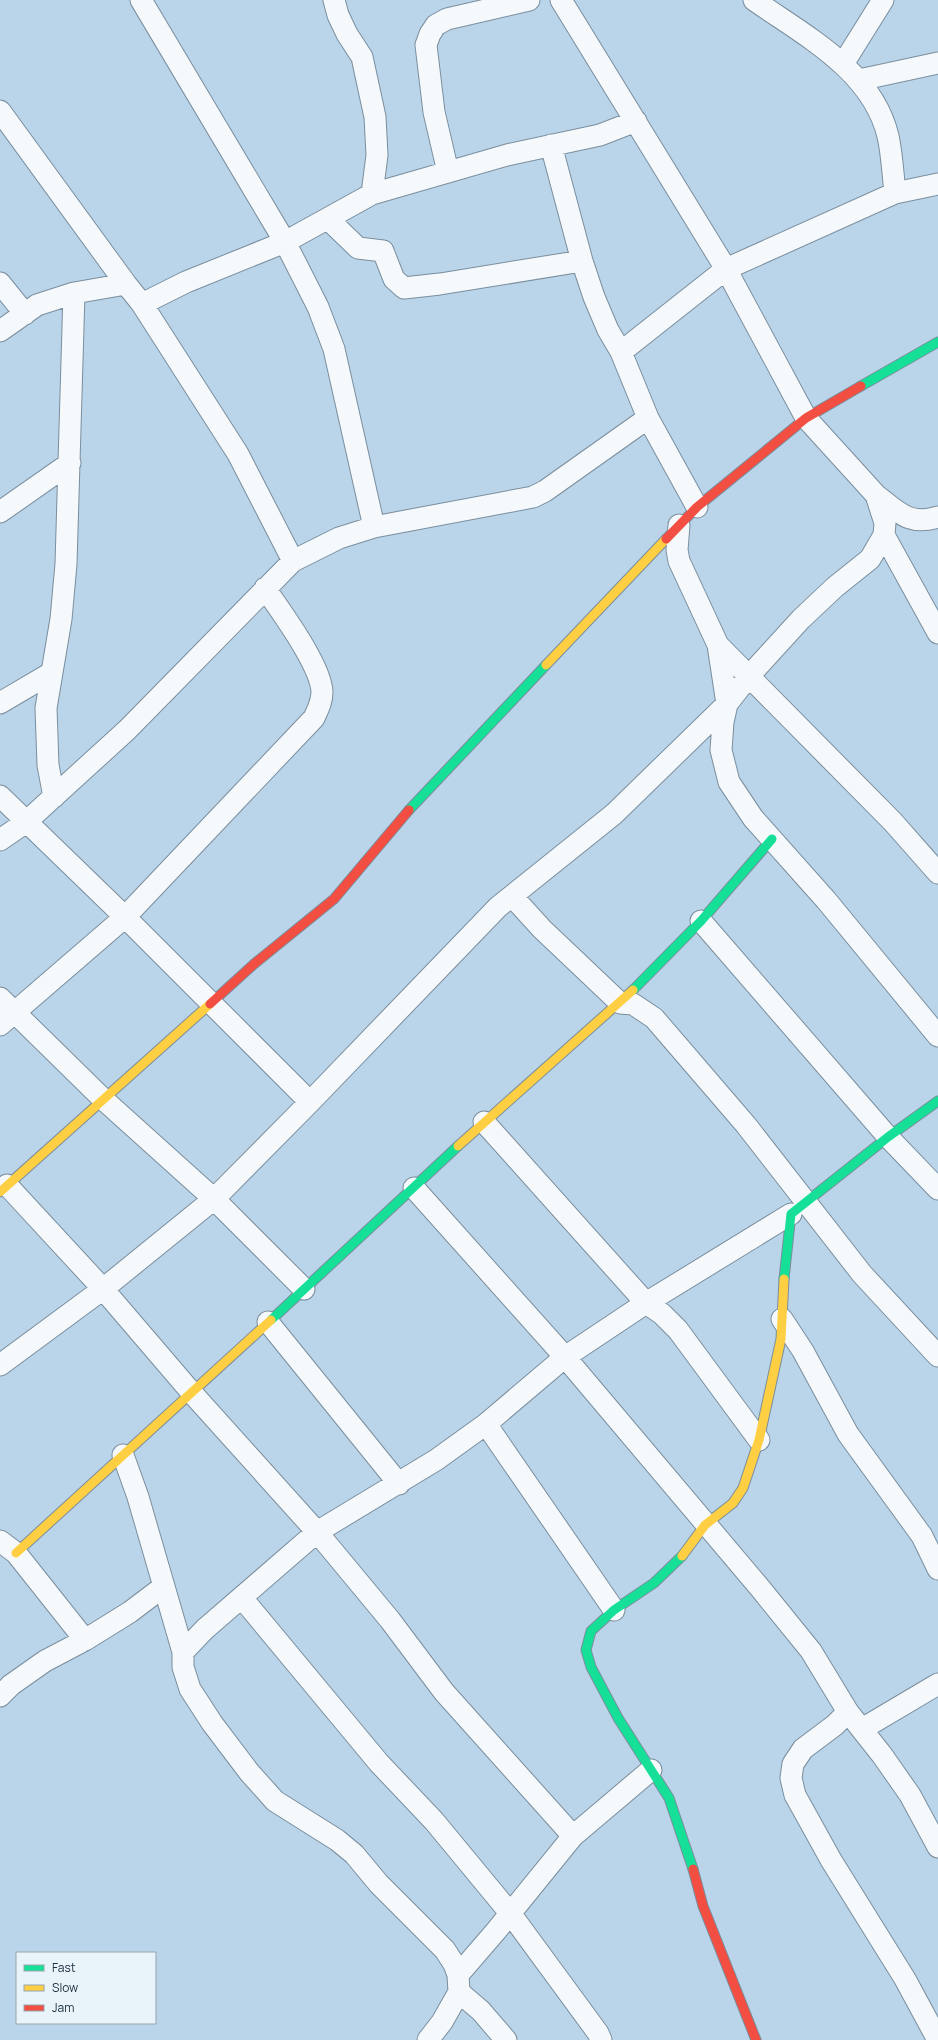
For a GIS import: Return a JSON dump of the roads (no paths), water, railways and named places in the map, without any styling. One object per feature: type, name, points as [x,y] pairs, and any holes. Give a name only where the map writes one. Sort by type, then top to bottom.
[{"type":"street","points":[[141,0],[286,242],[318,307],[334,350],[374,526]]},
{"type":"street","points":[[334,0],[338,15],[347,34],[362,57],[375,117],[376,155],[372,194]]},
{"type":"street","points":[[448,172],[434,112],[426,45],[430,34],[436,25],[447,19],[529,0]]},
{"type":"street","points":[[561,0],[726,270],[806,418],[876,495],[907,519],[928,520],[938,517]]},
{"type":"street","points":[[754,0],[844,64],[859,80],[875,102],[888,135],[895,193]]},
{"type":"street","points":[[844,64],[883,0]]},
{"type":"street","points":[[859,80],[938,63]]},
{"type":"street","points":[[0,111],[142,304],[238,454],[293,561]]},
{"type":"street","points":[[142,304],[186,282],[286,242],[372,194],[507,155],[600,135],[636,121]]},
{"type":"street","points":[[551,145],[582,261],[608,330],[621,352],[648,418],[697,507]]},
{"type":"street","points":[[621,352],[726,270],[895,193],[938,184]]},
{"type":"street","points":[[328,219],[358,248],[383,251],[394,280],[404,288],[440,284],[582,261]]},
{"type":"street","points":[[0,283],[25,314]]},
{"type":"street","points":[[0,331],[37,305],[74,293],[126,284]]},
{"type":"street","points":[[54,797],[48,765],[46,708],[51,673],[62,619],[66,564],[74,293]]},
{"type":"street","points":[[572,1836],[444,1692],[390,1620],[317,1532],[192,1393],[103,1289],[4,1188],[254,964],[334,899],[418,799],[678,525],[697,507],[806,418],[938,342]]},
{"type":"street","points":[[0,840],[26,822],[127,730],[293,561],[339,538],[374,526],[533,497],[546,491],[648,418]]},
{"type":"street","points":[[0,512],[70,463]]},
{"type":"street","points":[[0,1365],[103,1289],[214,1199],[498,907],[614,814],[727,704],[749,676],[801,619],[835,586],[870,559],[884,535],[885,522],[876,495]]},
{"type":"street","points":[[678,525],[677,550],[679,561],[718,645],[727,704],[723,722],[721,750],[729,782],[753,818],[826,900],[938,1036]]},
{"type":"street","points":[[884,535],[938,633]]},
{"type":"street","points":[[8,1019],[125,917],[314,718],[320,705],[322,691],[316,671],[265,588]]},
{"type":"street","points":[[718,645],[893,822],[938,873]]},
{"type":"street","points":[[0,703],[51,673]]},
{"type":"street","points":[[0,796],[125,917],[310,1102]]},
{"type":"street","points":[[85,1640],[8,1547],[123,1455],[192,1393],[484,1122],[620,1003],[701,921],[772,839]]},
{"type":"street","points":[[512,896],[547,934],[620,1003],[633,1004],[654,1018],[746,1125],[799,1208],[938,1356]]},
{"type":"street","points":[[701,921],[888,1137],[938,1190]]},
{"type":"street","points":[[0,998],[8,1019],[104,1100],[214,1199],[304,1289]]},
{"type":"street","points":[[183,1652],[205,1629],[317,1532],[399,1484],[436,1460],[486,1424],[565,1357],[646,1303],[799,1208],[888,1137],[938,1101]]},
{"type":"street","points":[[484,1122],[646,1303],[662,1314],[678,1330],[759,1440]]},
{"type":"street","points":[[414,1188],[565,1357],[705,1525],[760,1588],[811,1651],[848,1712],[910,1795],[938,1847]]},
{"type":"street","points":[[756,2040],[732,1983],[703,1906],[687,1848],[669,1798],[605,1694],[591,1667],[586,1650],[591,1631],[614,1610],[654,1583],[680,1559],[705,1525],[733,1503],[743,1488],[759,1440],[781,1338],[785,1264],[799,1208]]},
{"type":"street","points":[[782,1319],[803,1351],[848,1434],[922,1536],[938,1569]]},
{"type":"street","points":[[268,1322],[399,1484]]},
{"type":"street","points":[[486,1424],[614,1610]]},
{"type":"street","points":[[123,1455],[138,1497],[183,1652],[183,1667],[190,1689],[212,1724],[248,1772],[275,1801],[337,1840],[354,1854],[378,1884],[445,1950],[454,1964],[459,1983],[506,2040]]},
{"type":"street","points":[[0,1696],[11,1685],[45,1661],[85,1640],[130,1612],[163,1587]]},
{"type":"street","points":[[242,1598],[380,1763],[434,1821],[510,1913],[598,2033],[601,2040]]},
{"type":"street","points":[[862,1729],[938,1684]]},
{"type":"street","points":[[848,1712],[836,1725],[803,1749],[794,1764],[791,1778],[795,1795],[830,1860],[905,1979],[938,2040]]},
{"type":"street","points":[[428,2040],[442,2022],[459,1983],[496,1931],[572,1836],[651,1770]]}]
